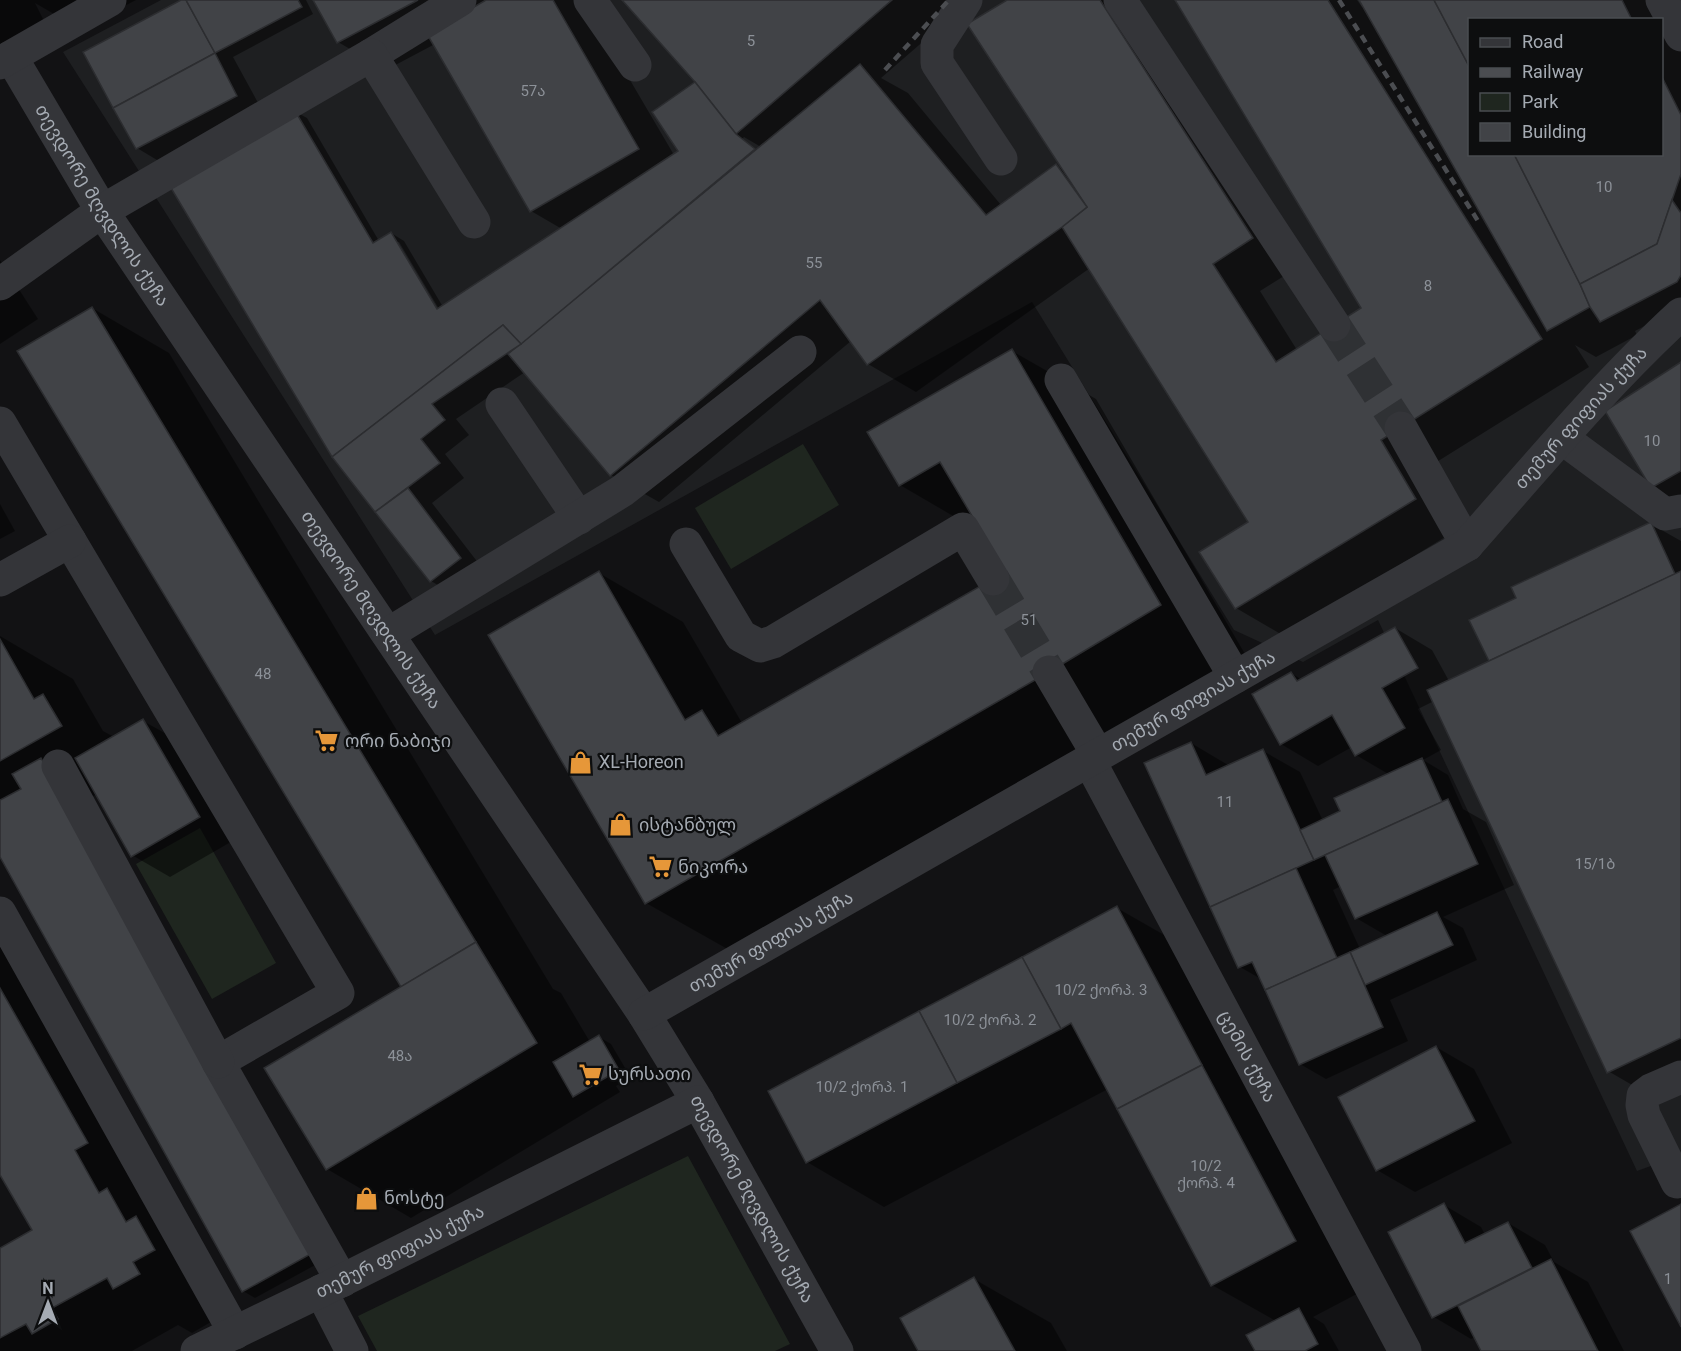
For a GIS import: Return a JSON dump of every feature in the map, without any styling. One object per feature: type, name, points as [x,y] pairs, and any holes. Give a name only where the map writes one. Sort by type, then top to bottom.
[{"type":"street","points":[[5,60],[110,0]]},
{"type":"street","points":[[0,284],[102,211],[371,55],[460,0]]},
{"type":"street","points":[[590,0],[635,65]]},
{"type":"street","points":[[966,0],[937,45],[937,63],[1001,159]]},
{"type":"street","points":[[1120,0],[1334,325]]},
{"type":"street","points":[[1662,0],[1681,35]]},
{"type":"street","points":[[371,55],[474,222]]},
{"type":"street","name":"თევდორე მღვდლის ქუჩა","points":[[5,60],[102,211],[644,1014],[698,1102],[837,1351]]},
{"type":"street","name":"თემურ ფიფიას ქუჩა","points":[[644,1014],[1467,545],[1656,336],[1681,314]]},
{"type":"street","points":[[388,634],[622,491],[800,352]]},
{"type":"street","points":[[1061,380],[1235,677]]},
{"type":"street","points":[[502,404],[579,518]]},
{"type":"street","points":[[0,423],[338,993],[218,1062]]},
{"type":"street","points":[[1401,428],[1467,545]]},
{"type":"street","points":[[1562,438],[1665,514],[1681,510]]},
{"type":"street","points":[[687,544],[741,636],[759,646],[773,642],[963,529],[993,579]]},
{"type":"street","points":[[0,580],[70,541]]},
{"type":"street","name":"ცემის ქუჩა","points":[[1049,672],[1350,1250],[1405,1351]]},
{"type":"street","points":[[58,766],[218,1062],[332,1286],[352,1351]]},
{"type":"street","points":[[0,913],[235,1333]]},
{"type":"street","points":[[1677,1182],[1644,1115],[1642,1105],[1643,1096],[1651,1090],[1681,1077]]},
{"type":"street","name":"თემურ ფიფიას ქუჩა","points":[[197,1351],[332,1286],[698,1102]]},
{"type":"shaded area","points":[[161,0],[1681,0],[1681,1155],[1637,1171],[1378,620],[1303,662],[1234,630],[1032,302],[435,635],[63,52]]},
{"type":"green space","points":[[803,444],[839,505],[731,569],[695,508]]},
{"type":"green space","points":[[200,828],[276,963],[212,999],[136,864]]},
{"type":"green space","points":[[688,1156],[790,1344],[775,1351],[377,1351],[358,1316]]},
{"type":"building","points":[[181,0],[186,0],[215,53],[113,108],[83,52]]},
{"type":"building","points":[[186,0],[298,0],[302,7],[215,53]]},
{"type":"building","points":[[313,0],[418,0],[337,43]]},
{"type":"building","points":[[486,0],[553,0],[639,149],[530,212],[427,34]]},
{"type":"building","points":[[622,0],[892,0],[736,134],[695,82]]},
{"type":"building","points":[[1007,0],[1100,0],[1253,238],[1213,264],[1276,362],[1361,308],[1175,0],[1328,0],[1542,339],[1381,440],[1416,499],[1235,609],[1199,552],[1248,522],[1062,227],[1087,207],[967,24]]},
{"type":"building","points":[[1359,0],[1434,0],[1468,64],[1468,156],[1515,156],[1590,307],[1547,331]]},
{"type":"building","points":[[1434,0],[1622,0],[1631,18],[1468,18],[1468,64]]},
{"type":"building","points":[[215,53],[237,96],[136,149],[113,108]]},
{"type":"building","points":[[860,64],[986,215],[1056,164],[1087,207],[867,365],[820,300],[610,476],[508,354]]},
{"type":"building","points":[[1663,79],[1681,115],[1681,174],[1657,244],[1580,284],[1515,156],[1663,156]]},
{"type":"building","points":[[695,82],[736,134],[755,149],[521,344],[503,325],[332,457],[168,183],[294,109],[373,243],[391,232],[437,309],[678,151],[652,112]]},
{"type":"building","points":[[1672,200],[1681,213],[1681,275],[1677,282],[1600,322],[1590,307],[1580,284],[1657,244]]},
{"type":"building","points":[[92,307],[476,942],[401,987],[17,351]]},
{"type":"building","points":[[503,325],[521,344],[432,404],[445,420],[421,439],[440,463],[375,512],[332,457]]},
{"type":"building","points":[[1012,349],[1161,605],[1049,672],[645,904],[488,635],[599,571],[685,720],[702,710],[718,736],[993,579],[1004,570],[940,462],[899,486],[867,432]]},
{"type":"building","points":[[1681,362],[1681,471],[1651,488],[1605,411]]},
{"type":"building","points":[[408,488],[461,558],[430,582],[375,512]]},
{"type":"building","points":[[1651,522],[1675,574],[1489,661],[1469,620],[1516,598],[1511,587]]},
{"type":"building","points":[[1681,571],[1681,1038],[1607,1073],[1427,690]]},
{"type":"building","points":[[1395,627],[1418,668],[1382,688],[1405,728],[1355,756],[1332,715],[1280,745],[1252,694],[1291,672],[1297,681]]},
{"type":"building","points":[[0,639],[34,699],[43,694],[62,726],[0,761]]},
{"type":"building","points":[[143,719],[200,817],[131,857],[75,758]]},
{"type":"building","points":[[1191,742],[1206,775],[1263,749],[1314,860],[1210,907],[1144,763]]},
{"type":"building","points":[[41,758],[316,1251],[242,1292],[0,857],[0,800],[21,789],[12,774]]},
{"type":"building","points":[[1422,758],[1442,802],[1314,860],[1300,830],[1340,811],[1334,798]]},
{"type":"building","points":[[1448,799],[1478,864],[1355,919],[1325,855]]},
{"type":"building","points":[[1296,868],[1337,958],[1265,990],[1252,962],[1238,968],[1210,907]]},
{"type":"building","points":[[1117,906],[1202,1065],[1117,1109],[1071,1023],[1061,1029],[1022,957]]},
{"type":"building","points":[[1437,912],[1453,945],[1365,985],[1350,952]]},
{"type":"building","points":[[476,942],[537,1043],[326,1170],[264,1068]]},
{"type":"building","points":[[1350,952],[1383,1027],[1299,1065],[1265,990]]},
{"type":"building","points":[[1022,957],[1061,1029],[957,1083],[919,1011]]},
{"type":"building","points":[[0,988],[88,1143],[75,1150],[99,1193],[107,1188],[126,1222],[136,1216],[155,1250],[133,1262],[140,1274],[113,1289],[107,1278],[52,1308],[58,1319],[32,1334],[26,1324],[0,1338],[0,1248],[32,1230],[0,1175]]},
{"type":"building","points":[[919,1011],[957,1083],[806,1163],[768,1091]]},
{"type":"building","points":[[599,1035],[619,1070],[573,1097],[553,1062]]},
{"type":"building","points":[[1436,1046],[1475,1121],[1376,1171],[1338,1097]]},
{"type":"building","points":[[1202,1065],[1296,1241],[1211,1286],[1117,1109]]},
{"type":"building","points":[[1444,1203],[1465,1243],[1508,1222],[1532,1268],[1432,1318],[1388,1232]]},
{"type":"building","points":[[1681,1204],[1681,1327],[1630,1231]]},
{"type":"building","points":[[1551,1259],[1598,1351],[1481,1351],[1458,1306]]},
{"type":"building","points":[[974,1277],[1015,1351],[918,1351],[900,1318]]},
{"type":"building","points":[[1299,1308],[1318,1344],[1305,1351],[1255,1351],[1246,1335]]},
{"type":"tunnel","points":[[1334,325],[1401,428]]},
{"type":"tunnel","points":[[993,579],[1049,672]]},
{"type":"railway","points":[[885,70],[949,0]]},
{"type":"railway","points":[[1339,0],[1478,221]]},
{"type":"place","name":"ორი ნაბიჯი","points":[[327,741]]},
{"type":"place","name":"XL-Horeon","points":[[581,762]]},
{"type":"place","name":"ისტანბულ","points":[[621,825]]},
{"type":"place","name":"ნიკორა","points":[[660,867]]},
{"type":"place","name":"სურსათი","points":[[590,1074]]},
{"type":"place","name":"ნოსტე","points":[[366,1198]]}]
